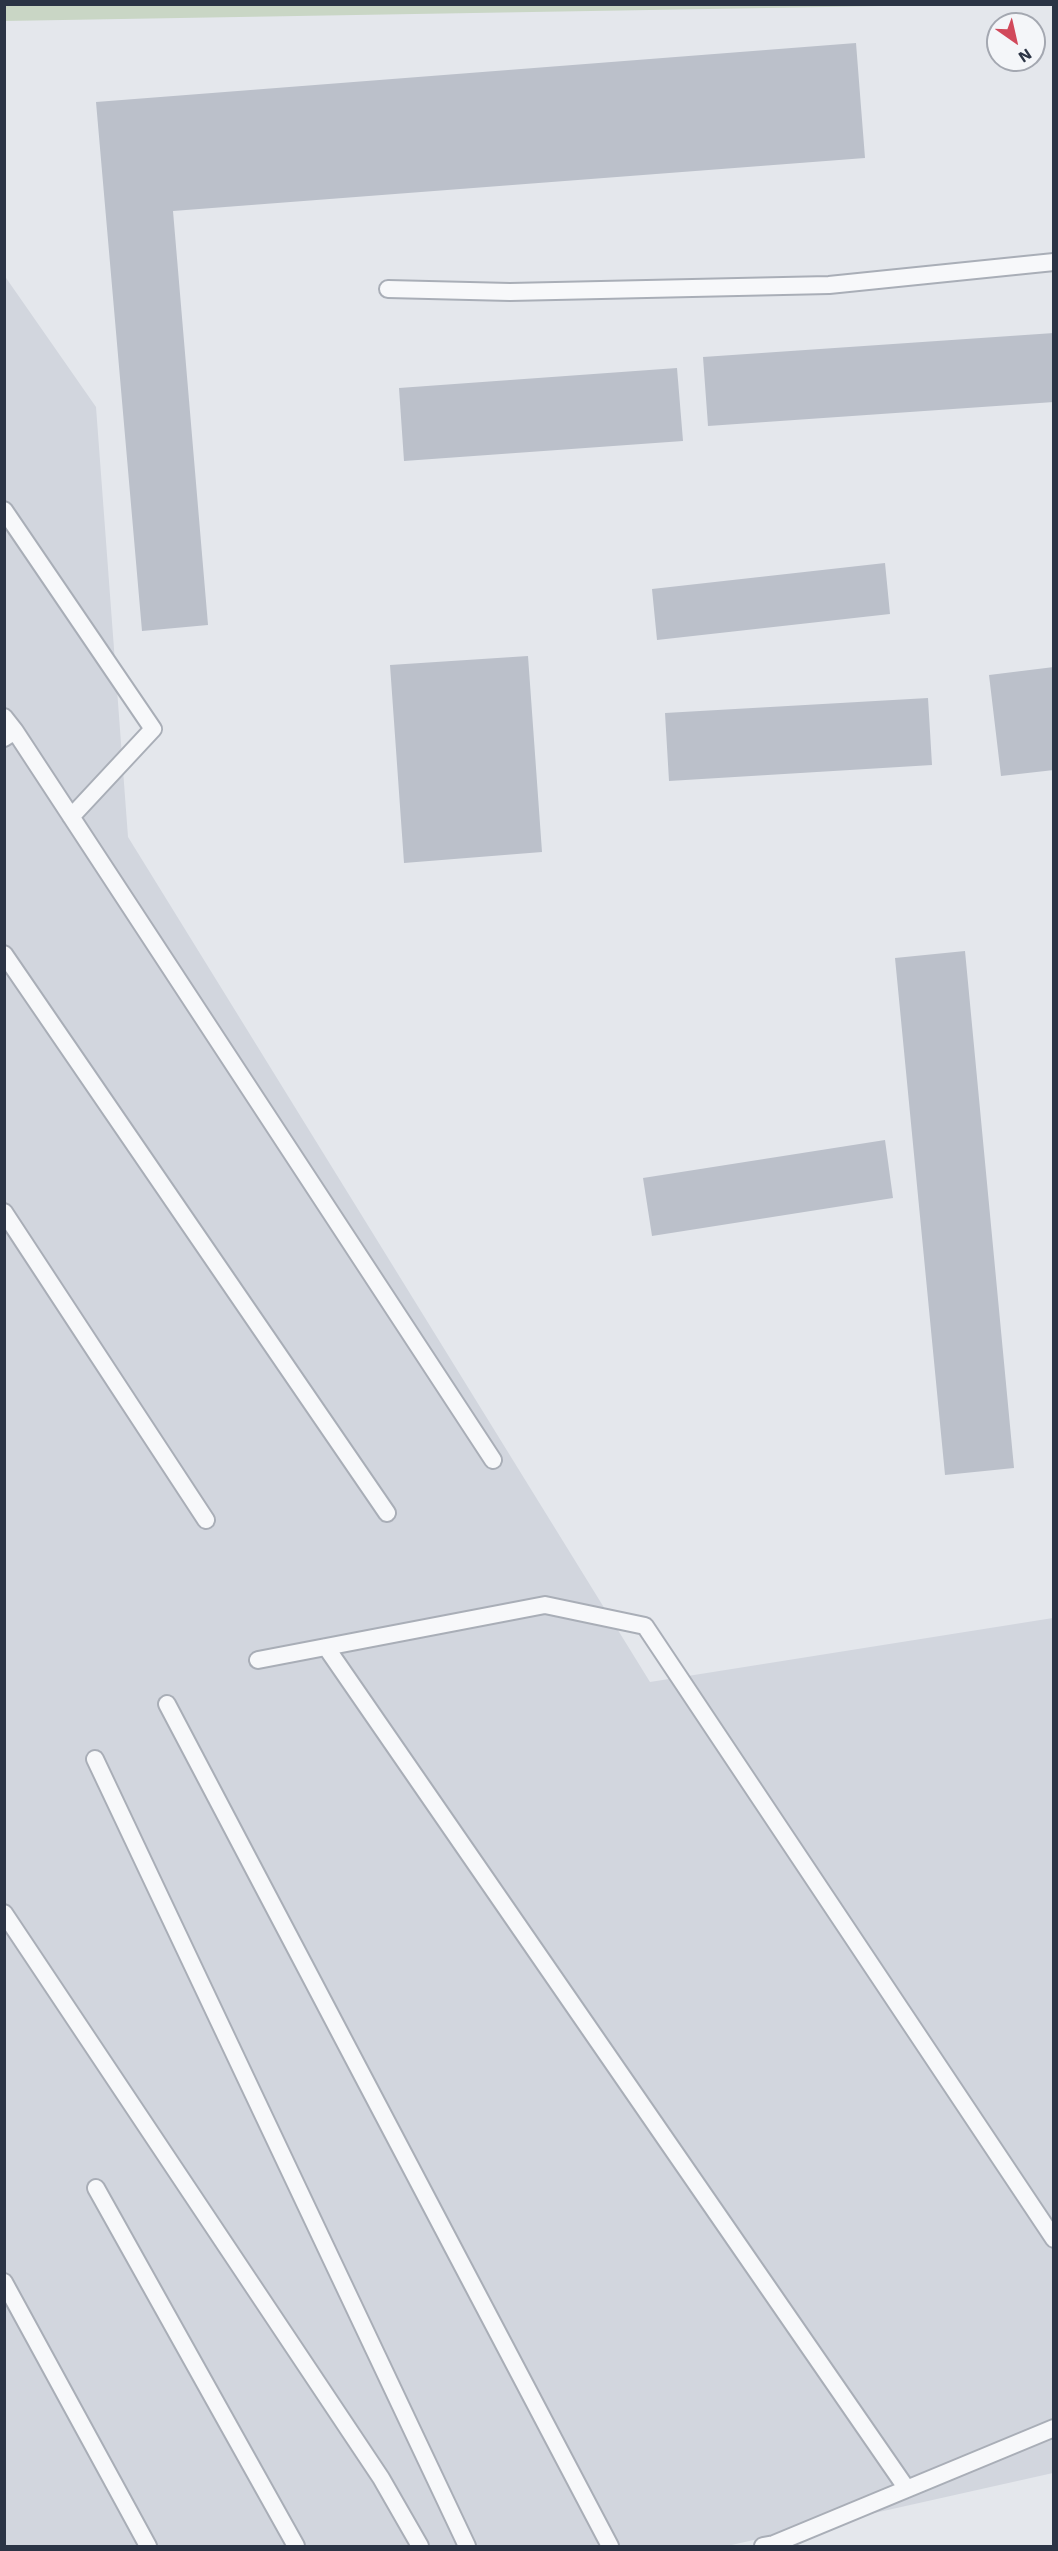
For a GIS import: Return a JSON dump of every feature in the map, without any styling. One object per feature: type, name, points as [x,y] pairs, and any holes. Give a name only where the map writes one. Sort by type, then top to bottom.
[{"type":"lane","points":[[388,289],[510,292],[829,285],[1053,262]]},
{"type":"lane","points":[[4,510],[153,729],[71,817]]},
{"type":"lane","points":[[4,717],[10,734],[71,817],[493,1460]]},
{"type":"lane","points":[[4,954],[387,1514]]},
{"type":"lane","points":[[4,1212],[206,1520]]},
{"type":"lane","points":[[258,1660],[545,1605],[645,1626],[1053,2239]]},
{"type":"lane","points":[[326,1647],[907,2489]]},
{"type":"lane","points":[[167,1704],[610,2547]]},
{"type":"lane","points":[[95,1759],[467,2547]]},
{"type":"lane","points":[[4,1912],[381,2478],[420,2547]]},
{"type":"lane","points":[[96,2188],[296,2547]]},
{"type":"lane","points":[[4,2282],[148,2547]]},
{"type":"lane","points":[[763,2547],[1053,2428]]},
{"type":"shaded area","points":[[4,275],[96,407],[128,837],[650,1682],[1053,1618],[1053,2473],[727,2546],[5,2546]]},
{"type":"green space","points":[[5,4],[883,4],[884,6],[4,21]]},
{"type":"building","points":[[856,43],[865,158],[173,211],[208,625],[142,631],[96,102]]},
{"type":"building","points":[[1054,333],[1054,402],[708,426],[703,357]]},
{"type":"building","points":[[677,368],[683,441],[404,461],[399,388]]},
{"type":"building","points":[[885,563],[890,614],[657,640],[652,589]]},
{"type":"building","points":[[528,656],[542,852],[404,863],[390,665]]},
{"type":"building","points":[[1054,667],[1054,770],[1001,776],[989,675]]},
{"type":"building","points":[[928,698],[932,765],[669,781],[665,713]]},
{"type":"building","points":[[965,951],[1014,1468],[945,1475],[895,958]]},
{"type":"building","points":[[885,1140],[893,1198],[652,1236],[643,1178]]}]
